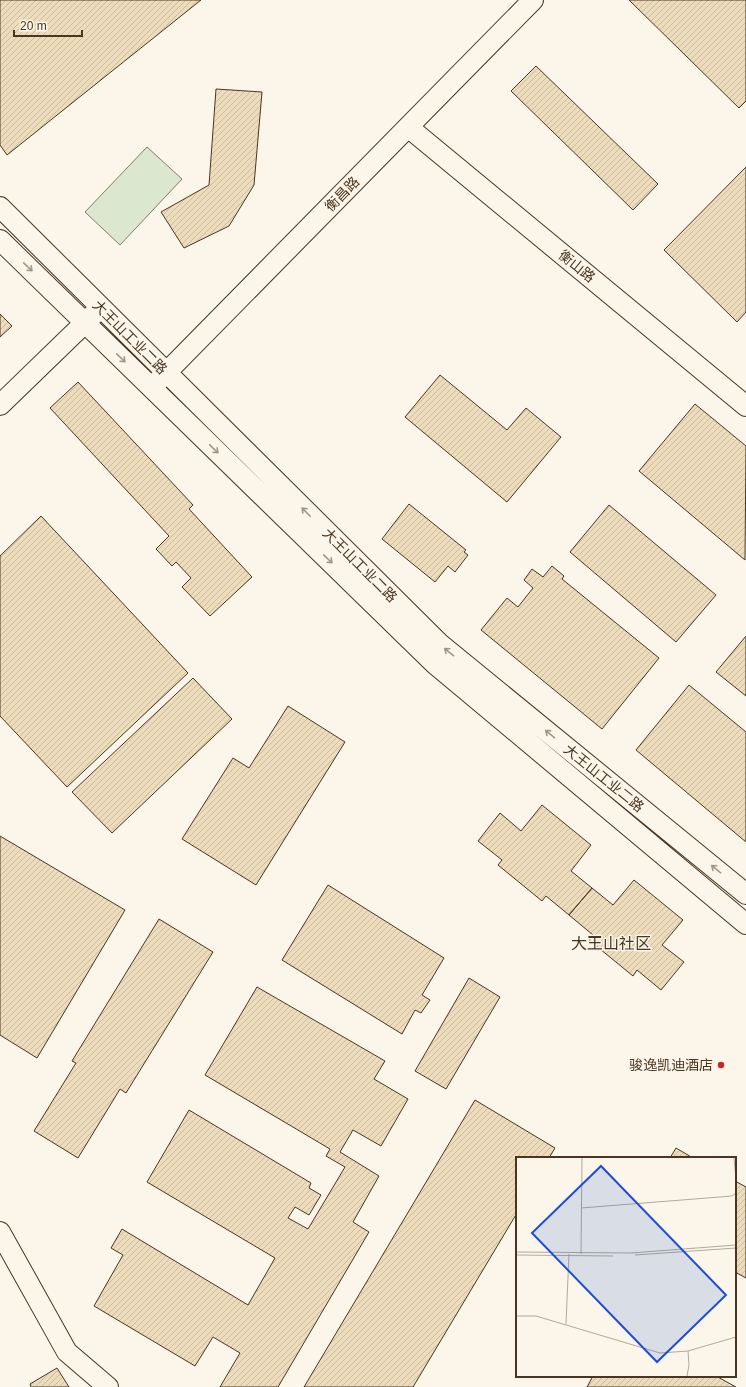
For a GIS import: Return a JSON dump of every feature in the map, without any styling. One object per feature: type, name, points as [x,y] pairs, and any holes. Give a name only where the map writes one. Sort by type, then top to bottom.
[{"type":"street","name":"衡昌路","points":[[151,388],[533,0]]},
{"type":"street","name":"衡山路","points":[[408,127],[746,406]]},
{"type":"street","name":"大王山工业二路","points":[[0,207],[440,644],[746,894]]},
{"type":"street","name":"大王山工业二路","points":[[0,240],[435,664],[746,924]]},
{"type":"street","points":[[0,405],[101,307]]},
{"type":"street","points":[[0,1232],[67,1352],[108,1387]]},
{"type":"green space","points":[[147,147],[182,179],[120,245],[85,212]]},
{"type":"building","points":[[0,0],[201,0],[7,155],[0,145]]},
{"type":"building","points":[[629,0],[746,0],[746,101],[739,108]]},
{"type":"building","points":[[536,66],[658,184],[633,210],[511,91]]},
{"type":"building","points":[[216,89],[262,92],[254,185],[229,226],[184,248],[161,212],[209,185]]},
{"type":"building","points":[[746,167],[746,312],[737,322],[664,250]]},
{"type":"building","points":[[0,314],[12,326],[0,337]]},
{"type":"building","points":[[440,375],[507,430],[526,408],[561,437],[507,502],[405,417]]},
{"type":"building","points":[[78,382],[193,505],[189,509],[252,577],[210,616],[182,587],[191,578],[176,562],[172,566],[156,549],[169,536],[50,408]]},
{"type":"building","points":[[695,404],[746,446],[745,560],[639,471]]},
{"type":"building","points":[[409,504],[466,550],[464,552],[468,555],[455,572],[448,566],[435,582],[382,539]]},
{"type":"building","points":[[609,505],[716,595],[676,642],[570,552]]},
{"type":"building","points":[[41,516],[188,673],[67,787],[0,716],[0,556]]},
{"type":"building","points":[[552,566],[564,576],[562,579],[659,658],[602,729],[481,630],[507,598],[518,607],[533,588],[524,580],[532,569],[543,577]]},
{"type":"building","points":[[746,636],[746,696],[716,672]]},
{"type":"building","points":[[193,678],[232,719],[112,833],[72,792]]},
{"type":"building","points":[[689,685],[746,732],[746,842],[636,750]]},
{"type":"building","points":[[288,706],[345,742],[256,885],[182,839],[233,758],[249,768]]},
{"type":"building","points":[[542,805],[591,845],[571,871],[592,888],[569,915],[546,896],[542,901],[498,865],[502,860],[478,841],[500,813],[521,831]]},
{"type":"building","points":[[0,836],[125,910],[37,1058],[0,1035]]},
{"type":"building","points":[[634,880],[683,920],[662,945],[684,962],[661,990],[637,970],[633,976],[589,940],[593,935],[569,915],[592,888],[613,905]]},
{"type":"building","points":[[328,885],[444,958],[422,995],[430,1000],[421,1013],[415,1010],[402,1034],[282,960]]},
{"type":"building","points":[[159,919],[213,952],[126,1093],[120,1089],[78,1158],[34,1131],[76,1063],[72,1061]]},
{"type":"building","points":[[469,978],[500,997],[446,1089],[415,1071]]},
{"type":"building","points":[[257,987],[385,1061],[374,1079],[408,1099],[381,1146],[353,1130],[340,1152],[379,1176],[353,1222],[369,1232],[278,1387],[220,1387],[240,1353],[213,1337],[195,1366],[94,1306],[123,1255],[111,1248],[122,1229],[248,1305],[275,1258],[147,1182],[189,1110],[311,1183],[309,1188],[321,1195],[309,1215],[295,1207],[288,1218],[308,1229],[345,1167],[326,1156],[330,1149],[205,1075]]},
{"type":"building","points":[[475,1100],[555,1148],[550,1157],[516,1157],[516,1215],[413,1387],[304,1387]]},
{"type":"building","points":[[676,1148],[691,1157],[671,1157]]},
{"type":"building","points":[[736,1182],[746,1187],[746,1278],[736,1273]]},
{"type":"building","points":[[57,1368],[69,1387],[31,1387],[30,1384]]},
{"type":"building","points":[[592,1377],[718,1377],[736,1387],[587,1387]]},
{"type":"place","name":"骏逸凯迪酒店","points":[[721,1065]]},
{"type":"district","name":"大王山社区","points":[[611,943]]}]
